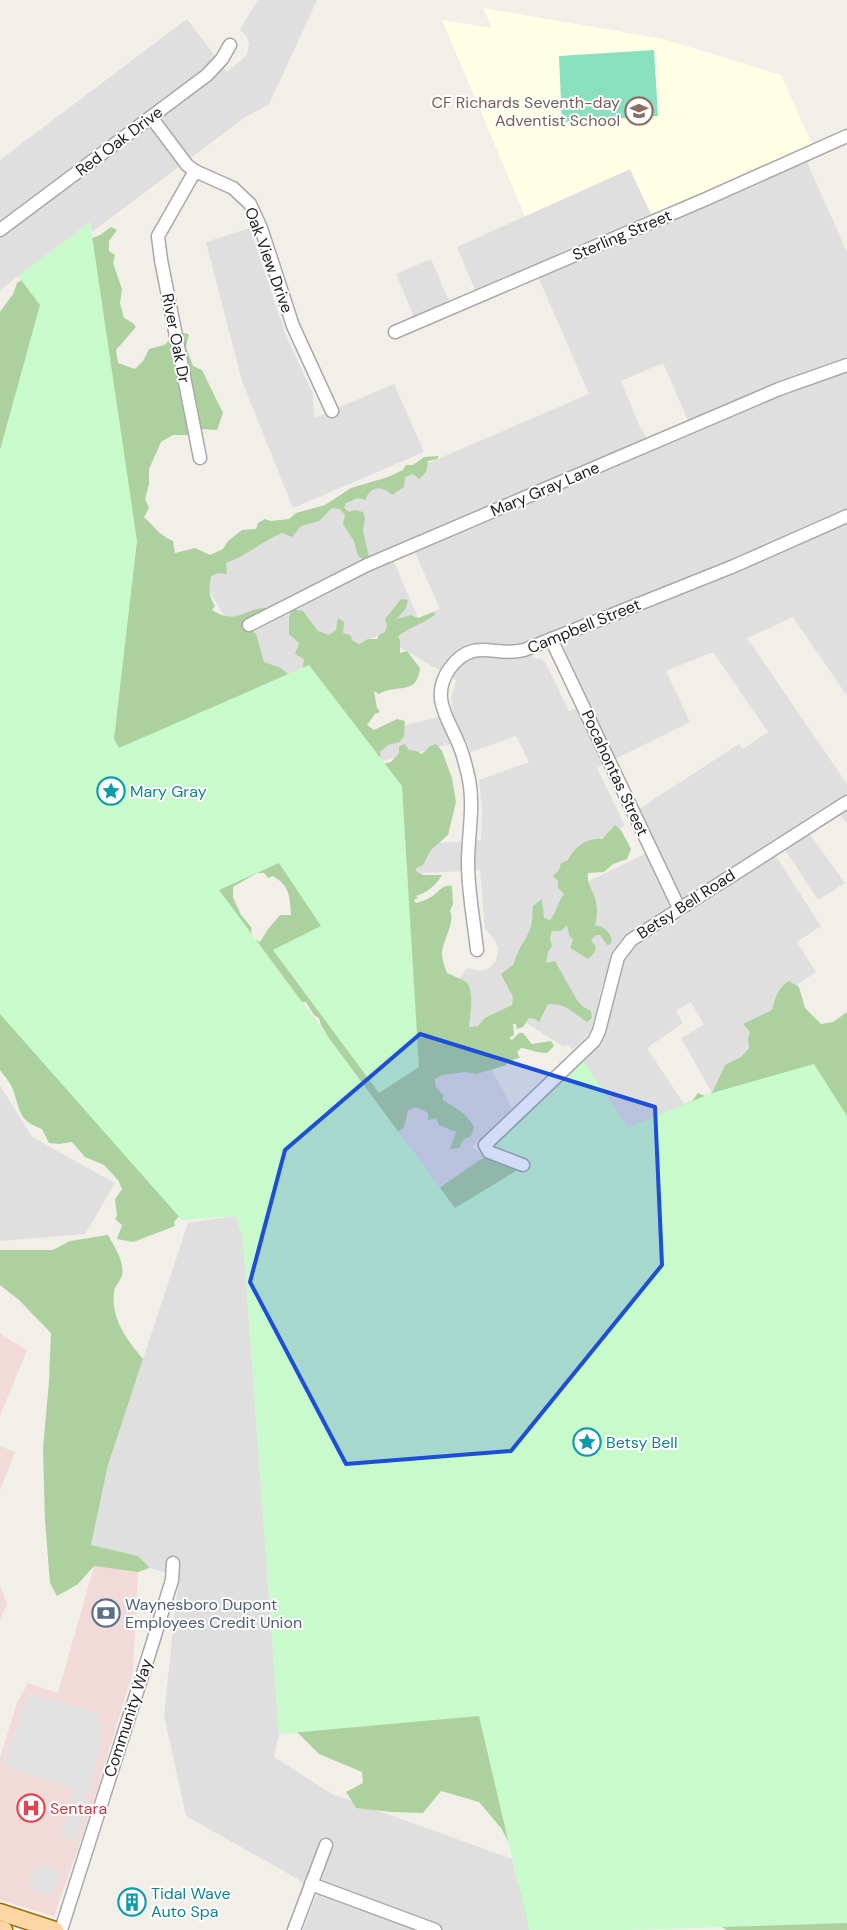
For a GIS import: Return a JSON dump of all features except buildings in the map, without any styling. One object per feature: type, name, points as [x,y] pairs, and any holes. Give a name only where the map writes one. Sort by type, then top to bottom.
[{"type":"main road","points":[[0,1912],[55,1930]]},
{"type":"main road","points":[[0,1929],[4,1930]]},
{"type":"street","name":"Red Oak Drive","points":[[0,230],[207,75],[222,59],[230,45]]},
{"type":"street","name":"Oak View Drive","points":[[151,117],[180,158],[195,171],[234,188],[250,204],[261,228],[293,326],[332,411]]},
{"type":"street","name":"Sterling Street","points":[[395,332],[847,136]]},
{"type":"street","name":"River Oak Dr","points":[[195,171],[158,236],[161,260],[200,458]]},
{"type":"street","name":"Mary Gray Lane","points":[[249,625],[367,565],[779,388],[847,365]]},
{"type":"street","name":"Campbell Street","points":[[477,950],[468,862],[471,812],[470,786],[461,749],[442,708],[440,699],[442,685],[451,668],[468,653],[487,649],[518,652],[734,566],[847,516]]},
{"type":"street","name":"Pocahontas Street","points":[[551,639],[679,908]]},
{"type":"street","name":"Betsy Bell Road","points":[[523,1165],[489,1152],[485,1145],[594,1041],[599,1031],[618,957],[623,950],[635,937],[847,802]]},
{"type":"street","name":"Community Way","points":[[61,1930],[172,1580],[173,1563]]},
{"type":"street","points":[[294,1930],[326,1845]]},
{"type":"street","points":[[310,1884],[434,1930]]},
{"type":"highlighted area","points":[[420,1034],[655,1107],[662,1265],[511,1451],[346,1464],[250,1282],[285,1150]]},
{"type":"shaded area","points":[[258,0],[317,0],[269,104],[244,118],[92,232],[90,222],[0,290],[0,160],[187,19],[227,72],[247,55],[249,44],[247,37],[240,29]]},
{"type":"shaded area","name":"CF Richards Seventh-day Adventist School","points":[[483,8],[663,39],[781,75],[813,146],[651,214],[630,169],[525,216],[442,20],[492,28]]},
{"type":"shaded area","points":[[807,162],[847,252],[847,696],[793,617],[747,638],[847,784],[847,824],[831,803],[801,822],[845,883],[818,900],[777,838],[768,844],[821,926],[797,942],[816,972],[793,988],[836,1057],[712,1093],[681,1038],[704,1025],[691,1002],[676,1011],[683,1023],[647,1048],[684,1104],[628,1127],[582,1059],[612,995],[603,982],[591,1032],[572,1050],[569,1045],[563,1046],[507,1011],[473,1033],[512,1108],[472,1147],[516,1171],[455,1209],[373,1097],[417,1040],[467,968],[479,971],[488,969],[496,961],[498,948],[485,928],[480,870],[408,874],[406,845],[481,840],[482,810],[479,780],[529,762],[516,736],[471,752],[466,740],[383,761],[363,736],[453,713],[451,698],[456,680],[379,635],[245,693],[228,622],[193,564],[589,394],[533,265],[475,290],[457,247],[630,169],[651,214],[557,254],[562,266]],"holes":[[[663,363],[693,432],[653,449],[640,427],[621,381]],[[410,541],[440,609],[418,618],[389,550]],[[557,631],[588,704],[569,711],[545,662],[534,658],[527,641]],[[713,652],[768,732],[743,749],[739,744],[639,809],[657,848],[587,882],[572,852],[625,826],[597,768],[690,722],[666,671]],[[721,874],[729,887],[652,937],[644,924]]]},
{"type":"shaded area","points":[[250,228],[285,333],[313,394],[314,418],[394,384],[424,452],[293,508],[242,381],[206,242]]},
{"type":"shaded area","points":[[431,259],[449,301],[414,317],[396,274]]},
{"type":"shaded area","points":[[0,1085],[32,1137],[115,1183],[85,1234],[0,1241]]},
{"type":"shaded area","points":[[236,1216],[243,1239],[279,1734],[274,1757],[332,1794],[512,1859],[529,1930],[303,1930],[317,1893],[296,1878],[186,1816],[164,1715],[180,1577],[150,1568],[138,1556],[91,1545],[108,1465],[188,1223]]},
{"type":"shaded area","points":[[0,1334],[27,1350],[0,1416]]},
{"type":"shaded area","points":[[0,1446],[15,1452],[0,1490]]},
{"type":"shaded area","points":[[94,1566],[138,1572],[133,1671],[88,1820],[54,1916],[0,1900],[0,1758],[17,1703],[28,1683],[58,1693]]},
{"type":"shaded area","points":[[0,1586],[7,1603],[0,1620]]},
{"type":"shaded area","points":[[29,1693],[99,1714],[99,1724],[103,1725],[92,1785],[76,1840],[60,1836],[75,1789],[2,1765]]},
{"type":"shaded area","points":[[37,1863],[60,1871],[51,1896],[28,1888]]},
{"type":"green space","points":[[654,50],[658,116],[562,122],[559,56]]},
{"type":"green space","points":[[90,222],[137,541],[114,739],[119,748],[309,665],[402,786],[419,1067],[379,1093],[273,950],[321,926],[279,863],[219,890],[455,1208],[529,1163],[492,1145],[582,1059],[628,1127],[712,1093],[814,1064],[847,1116],[847,1923],[627,1930],[529,1930],[479,1716],[279,1734],[243,1239],[236,1216],[182,1220],[0,1014],[0,450],[40,305],[18,276]]},
{"type":"green space","points":[[111,227],[117,230],[109,241],[109,251],[115,255],[113,263],[122,289],[120,303],[124,318],[136,327],[116,350],[118,363],[135,369],[143,361],[149,349],[164,345],[178,332],[189,334],[186,347],[193,366],[202,370],[223,413],[217,430],[200,429],[188,435],[173,435],[161,442],[149,469],[149,484],[145,499],[149,508],[144,517],[160,533],[173,541],[175,553],[195,548],[210,555],[223,549],[228,541],[242,530],[256,529],[258,523],[265,519],[271,521],[289,519],[296,513],[325,505],[351,488],[388,477],[403,470],[406,465],[413,465],[424,457],[439,456],[437,459],[428,461],[426,472],[419,479],[413,474],[405,477],[404,487],[392,495],[377,488],[367,495],[365,500],[358,498],[346,503],[344,508],[349,512],[355,510],[363,512],[365,518],[363,531],[369,557],[364,560],[358,556],[354,541],[343,524],[345,515],[340,509],[332,508],[319,521],[301,526],[292,537],[282,533],[226,563],[227,574],[218,573],[211,576],[210,592],[215,606],[212,610],[221,615],[234,616],[266,608],[266,612],[247,626],[256,634],[264,662],[281,668],[290,676],[302,671],[304,659],[295,654],[299,643],[289,634],[289,618],[292,609],[303,611],[318,631],[329,635],[336,630],[338,618],[344,622],[343,633],[350,635],[353,641],[359,644],[368,639],[377,639],[379,635],[385,632],[387,626],[385,619],[401,599],[408,600],[406,608],[397,619],[411,615],[418,618],[434,612],[435,615],[398,636],[400,653],[407,651],[420,668],[415,683],[405,688],[392,689],[379,694],[374,691],[377,708],[380,712],[375,714],[367,725],[374,730],[397,719],[405,721],[404,736],[400,742],[388,745],[380,752],[381,764],[391,762],[399,753],[399,746],[405,744],[409,750],[422,754],[430,746],[436,744],[442,751],[452,778],[456,802],[448,835],[431,850],[423,865],[416,868],[416,871],[423,875],[442,875],[431,888],[416,896],[418,898],[414,900],[416,903],[426,900],[443,887],[452,886],[453,904],[450,911],[451,921],[442,956],[447,973],[466,982],[469,986],[471,1003],[469,1027],[478,1026],[485,1018],[512,1005],[513,997],[501,974],[514,964],[531,926],[533,906],[542,899],[544,918],[550,920],[554,914],[564,894],[558,888],[558,881],[553,876],[559,870],[561,863],[568,860],[577,847],[586,841],[602,839],[615,825],[621,830],[631,849],[627,859],[613,864],[604,872],[588,873],[588,882],[597,905],[595,925],[604,928],[610,935],[612,941],[608,946],[600,935],[596,935],[591,940],[596,947],[595,952],[588,959],[570,948],[573,940],[569,935],[567,925],[561,931],[552,931],[550,938],[552,946],[548,952],[546,963],[555,961],[577,1000],[582,1006],[591,1011],[592,1018],[587,1022],[564,1007],[548,1004],[539,1022],[529,1018],[523,1027],[517,1029],[516,1024],[513,1024],[514,1035],[509,1038],[512,1040],[519,1033],[523,1033],[532,1044],[551,1041],[554,1046],[547,1053],[521,1048],[517,1052],[520,1058],[504,1066],[476,1074],[465,1072],[442,1075],[435,1079],[436,1088],[443,1094],[443,1100],[464,1114],[474,1127],[471,1136],[464,1139],[459,1148],[450,1149],[456,1132],[439,1125],[436,1118],[428,1120],[428,1113],[418,1108],[408,1110],[404,1127],[398,1132],[330,1040],[319,1018],[314,1015],[306,1002],[297,1003],[438,1189],[478,1161],[490,1155],[492,1145],[582,1059],[628,1127],[692,1101],[698,1093],[705,1096],[712,1093],[725,1065],[741,1057],[749,1048],[748,1039],[750,1032],[743,1024],[772,1010],[776,997],[785,983],[789,981],[799,987],[805,1008],[821,1024],[833,1022],[847,1012],[847,1930],[727,1930],[715,1923],[529,1930],[519,1888],[514,1852],[501,1828],[479,1802],[441,1791],[423,1813],[356,1808],[346,1792],[363,1783],[362,1772],[319,1754],[287,1722],[255,1218],[184,1211],[174,1222],[175,1226],[133,1242],[117,1239],[122,1225],[115,1219],[117,1216],[115,1199],[122,1189],[118,1180],[104,1165],[85,1157],[72,1142],[49,1143],[42,1129],[24,1119],[19,1110],[12,1087],[0,1070],[0,312],[13,294],[17,283],[85,241],[100,235]],"holes":[[[257,873],[264,873],[268,878],[273,876],[279,880],[286,888],[291,915],[280,915],[260,942],[252,938],[251,927],[241,915],[233,897],[233,887]]]},
{"type":"green space","points":[[108,1235],[118,1254],[123,1270],[114,1290],[115,1312],[121,1329],[143,1359],[108,1465],[91,1545],[138,1556],[150,1568],[138,1572],[94,1566],[78,1584],[57,1596],[50,1583],[45,1521],[43,1449],[51,1333],[19,1300],[0,1285],[0,1250],[53,1250],[70,1241]]},
{"type":"place","name":"CF Richards Seventh-day Adventist School","points":[[639,111]]},
{"type":"place","name":"Mary Gray","points":[[111,791]]},
{"type":"place","name":"Betsy Bell","points":[[587,1442]]},
{"type":"place","name":"Waynesboro Dupont Employees Credit Union","points":[[106,1613]]},
{"type":"place","name":"Sentara","points":[[31,1808]]},
{"type":"place","name":"Tidal Wave Auto Spa","points":[[132,1902]]}]
